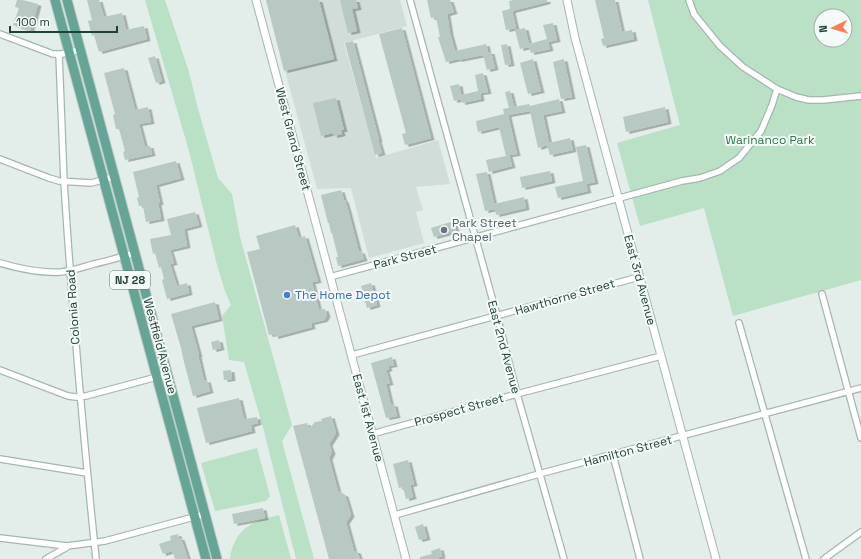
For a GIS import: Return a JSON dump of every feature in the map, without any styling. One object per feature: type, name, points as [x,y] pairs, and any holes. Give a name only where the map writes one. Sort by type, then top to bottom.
[{"type":"main road","name":"Westfield Avenue","points":[[55,0],[206,559]]},
{"type":"main road","name":"Westfield Avenue","points":[[67,0],[218,559]]},
{"type":"street","name":"West Grand Street","points":[[256,0],[330,277]]},
{"type":"street","name":"East 2nd Avenue","points":[[410,0],[539,474],[564,559]]},
{"type":"street","name":"East 3rd Avenue","points":[[567,0],[575,38],[716,559]]},
{"type":"street","points":[[689,0],[694,14],[720,46],[743,67],[777,89],[796,97],[809,100],[861,96]]},
{"type":"street","points":[[0,34],[50,53],[69,53],[80,50]]},
{"type":"street","name":"Colonia Road","points":[[59,54],[64,182],[70,270],[80,397],[96,559]]},
{"type":"street","name":"Park Street","points":[[330,277],[682,181],[700,178],[720,171],[739,158],[761,131],[777,89]]},
{"type":"street","points":[[0,159],[49,178],[64,182],[91,183],[114,177]]},
{"type":"street","points":[[0,263],[36,271],[50,272],[70,270],[135,253]]},
{"type":"street","name":"East 1st Avenue","points":[[330,277],[406,559]]},
{"type":"street","name":"Hawthorne Street","points":[[352,355],[639,277]]},
{"type":"street","points":[[822,294],[861,438]]},
{"type":"street","points":[[739,323],[806,559]]},
{"type":"street","name":"Prospect Street","points":[[372,434],[661,356]]},
{"type":"street","points":[[0,370],[72,397],[80,397],[168,374]]},
{"type":"street","name":"Hamilton Street","points":[[395,515],[539,474],[861,388]]},
{"type":"street","points":[[613,455],[640,559]]},
{"type":"street","points":[[0,459],[87,473]]},
{"type":"street","points":[[0,538],[67,546],[94,543],[205,514]]},
{"type":"street","points":[[824,559],[861,532]]},
{"type":"street","points":[[46,559],[67,546]]},
{"type":"shaded area","points":[[266,0],[400,0],[407,26],[344,43],[376,158],[438,140],[450,184],[416,187],[423,210],[416,212],[424,243],[369,258],[351,188],[317,189]]},
{"type":"green space","points":[[145,0],[165,0],[189,72],[218,178],[232,194],[240,237],[292,425],[282,441],[314,559],[296,559],[264,431],[244,362],[229,360],[222,316],[231,305],[217,265],[189,151]]},
{"type":"green space","name":"Warinanco Park","points":[[648,0],[861,0],[861,280],[733,316],[704,208],[640,226],[617,143],[680,125]]},
{"type":"green space","points":[[257,448],[270,496],[266,501],[215,511],[201,463]]},
{"type":"green space","points":[[279,515],[291,559],[230,559],[232,549],[240,533],[261,520]]},
{"type":"building","points":[[17,0],[38,4],[30,31],[13,25],[19,8],[15,7]]},
{"type":"building","points":[[87,0],[99,0],[104,17],[122,13],[126,30],[144,26],[147,39],[99,52],[94,35],[92,36],[88,21],[92,20]]},
{"type":"building","points":[[266,0],[319,0],[334,59],[284,71]]},
{"type":"building","points":[[340,0],[356,0],[358,8],[352,9],[357,31],[348,33]]},
{"type":"building","points":[[427,0],[450,0],[454,12],[447,14],[455,51],[486,44],[488,52],[491,52],[495,68],[487,70],[483,55],[446,62],[438,37],[440,37],[436,17],[431,18]]},
{"type":"building","points":[[547,0],[547,2],[512,11],[516,28],[506,30],[502,11],[510,9],[509,1]]},
{"type":"building","points":[[595,0],[615,0],[622,32],[632,30],[634,39],[603,46],[601,39],[604,38]]},
{"type":"building","points":[[553,23],[557,40],[548,42],[550,49],[531,53],[529,47],[520,49],[515,30],[525,28],[529,44],[547,39],[543,25]]},
{"type":"building","points":[[402,28],[431,138],[405,145],[402,134],[406,133],[379,34]]},
{"type":"building","points":[[353,41],[382,153],[375,155],[345,43]]},
{"type":"building","points":[[507,44],[511,64],[505,65],[501,45]]},
{"type":"building","points":[[155,56],[162,81],[156,83],[148,58]]},
{"type":"building","points":[[533,59],[541,91],[528,94],[520,63]]},
{"type":"building","points":[[564,59],[572,97],[561,99],[553,62]]},
{"type":"building","points":[[124,68],[135,110],[148,107],[151,122],[139,124],[145,147],[150,146],[152,154],[125,160],[123,152],[125,151],[119,129],[116,129],[113,115],[115,114],[104,73]]},
{"type":"building","points":[[483,73],[488,92],[480,93],[481,99],[462,103],[461,99],[454,101],[450,86],[459,84],[461,95],[478,91],[475,75]]},
{"type":"building","points":[[510,91],[514,107],[529,104],[530,106],[559,99],[562,111],[543,115],[549,143],[570,138],[573,150],[550,155],[547,145],[538,148],[530,111],[508,115],[517,154],[509,155],[512,166],[489,172],[486,160],[506,156],[499,127],[478,132],[476,121],[504,114],[503,109],[509,108],[505,92]]},
{"type":"building","points":[[336,98],[344,130],[341,130],[342,134],[334,136],[333,133],[321,136],[313,103]]},
{"type":"building","points":[[665,107],[668,122],[626,132],[623,117]]},
{"type":"building","points":[[586,145],[595,182],[586,184],[588,191],[558,198],[555,187],[583,181],[576,147]]},
{"type":"building","points":[[176,161],[181,178],[156,185],[160,203],[158,203],[161,219],[146,222],[143,206],[139,206],[137,198],[139,197],[133,172]]},
{"type":"building","points":[[550,171],[552,181],[522,188],[520,177]]},
{"type":"building","points":[[487,172],[494,204],[524,197],[526,208],[496,215],[495,209],[485,211],[476,174]]},
{"type":"building","points":[[341,190],[359,252],[361,251],[364,259],[338,266],[336,257],[338,257],[321,195]]},
{"type":"building","points":[[195,212],[199,225],[184,229],[187,246],[170,250],[174,263],[170,264],[177,286],[187,283],[189,293],[167,299],[162,280],[164,279],[161,267],[159,268],[155,253],[153,254],[150,239],[171,235],[167,219]]},
{"type":"building","name":"Park Street Chapel","points":[[454,221],[456,231],[434,237],[431,228]]},
{"type":"building","name":"The Home Depot","points":[[295,225],[299,238],[305,236],[318,281],[312,282],[319,310],[325,309],[327,315],[324,320],[311,323],[312,327],[275,337],[274,334],[269,335],[247,252],[260,249],[256,236]]},
{"type":"building","points":[[371,283],[377,305],[367,308],[361,286]]},
{"type":"building","points":[[215,302],[219,319],[191,326],[204,381],[207,380],[210,391],[193,396],[171,314]]},
{"type":"building","points":[[219,340],[221,348],[213,350],[211,342]]},
{"type":"building","points":[[392,357],[394,365],[388,366],[389,369],[386,370],[390,383],[386,384],[391,405],[394,404],[397,416],[386,418],[371,363]]},
{"type":"building","points":[[231,370],[232,379],[224,380],[223,371]]},
{"type":"building","points":[[239,398],[244,419],[257,417],[258,423],[251,425],[252,431],[206,443],[197,408]]},
{"type":"building","points":[[331,416],[336,433],[329,444],[332,452],[329,458],[338,491],[345,495],[351,515],[346,522],[354,551],[357,551],[360,559],[329,559],[293,426],[307,423],[309,429],[315,422],[322,421],[321,419]]},
{"type":"building","points":[[408,460],[414,484],[410,485],[413,497],[406,499],[403,487],[399,488],[393,464]]},
{"type":"building","points":[[263,508],[265,518],[234,524],[232,514]]},
{"type":"building","points":[[423,524],[427,538],[419,540],[415,527]]},
{"type":"building","points":[[178,534],[179,538],[181,538],[188,559],[175,559],[172,551],[163,554],[159,544],[171,540],[170,536]]},
{"type":"building","points":[[440,548],[442,556],[437,558],[438,559],[420,559],[420,557],[432,554],[431,551]]},
{"type":"place","name":"Park Street Chapel","points":[[444,230]]},
{"type":"place","name":"The Home Depot","points":[[287,295]]}]
